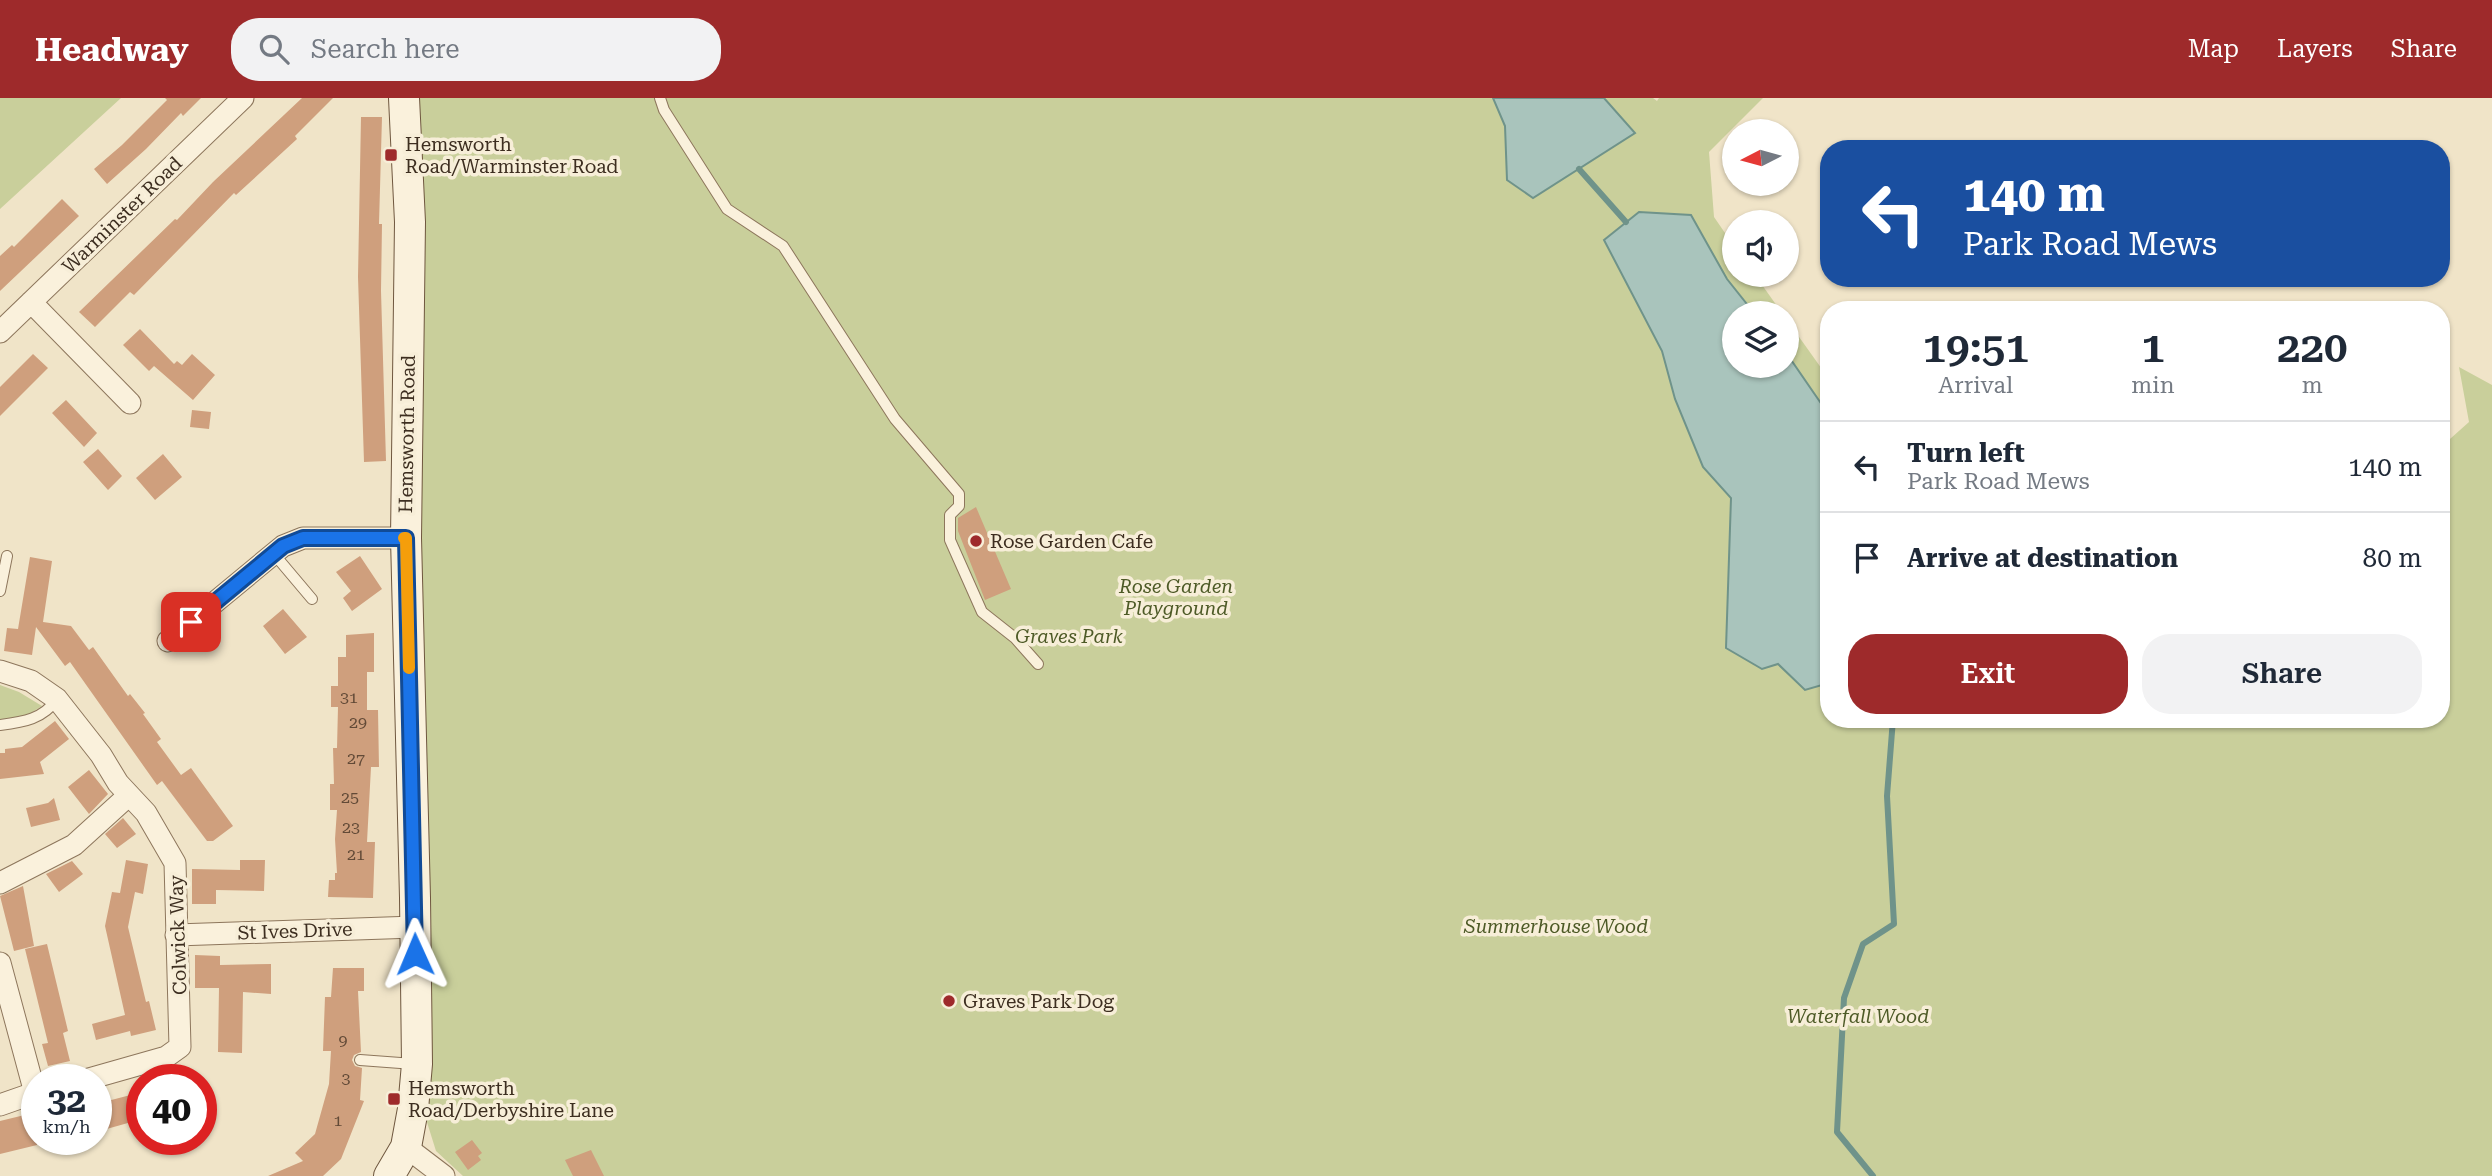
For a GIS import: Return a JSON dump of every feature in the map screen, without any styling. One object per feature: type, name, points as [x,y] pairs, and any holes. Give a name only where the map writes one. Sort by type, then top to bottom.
[{"type":"street","name":"Warminster Road","points":[[0,332],[243,98]]},
{"type":"street","name":"Hemsworth Road","points":[[389,1176],[406,1147],[414,1109],[417,1064],[406,538],[410,222],[404,98]]},
{"type":"street","points":[[31,302],[130,403]]},
{"type":"street","points":[[168,641],[283,546],[303,538],[406,538]]},
{"type":"street","name":"Colwick Way","points":[[0,671],[31,681],[57,699],[101,755],[128,796],[146,813],[175,863],[180,1047],[166,1056],[112,1072]]},
{"type":"street","points":[[0,883],[74,845],[128,796]]},
{"type":"street","name":"St Ives Drive","points":[[176,935],[415,927]]},
{"type":"street","points":[[0,963],[28,1064]]},
{"type":"street","points":[[0,1104],[21,1098]]},
{"type":"street","points":[[406,1147],[444,1176]]},
{"type":"lane","points":[[660,98],[664,110],[727,209],[783,246],[895,419],[959,494],[959,506],[950,515],[950,540],[982,612],[1015,638],[1038,664]]},
{"type":"lane","points":[[274,554],[312,598]]},
{"type":"lane","points":[[0,591],[7,556]]},
{"type":"lane","points":[[0,725],[26,722],[48,712],[57,699]]},
{"type":"lane","points":[[360,1060],[417,1064]]},
{"type":"green space","points":[[0,98],[121,98],[0,209]]},
{"type":"green space","name":"Graves Park","points":[[415,98],[1653,98],[1657,101],[1659,98],[1763,98],[1742,119],[1722,119],[1722,139],[1709,152],[1714,217],[1722,229],[1722,287],[1764,287],[1773,301],[1722,301],[1722,378],[1799,378],[1799,337],[1820,366],[1820,728],[2450,728],[2450,439],[2469,422],[2459,367],[2492,385],[2492,1176],[463,1176],[436,1151],[426,1119]]},
{"type":"green space","points":[[0,685],[19,692],[42,706],[26,716],[0,721]]},
{"type":"water","points":[[1493,98],[1604,98],[1635,133],[1533,198],[1507,180],[1505,126]]},
{"type":"water","points":[[1639,212],[1691,215],[1722,270],[1722,287],[1733,287],[1744,301],[1722,301],[1722,378],[1799,378],[1799,371],[1820,402],[1820,686],[1805,690],[1778,664],[1762,669],[1726,648],[1731,498],[1703,467],[1675,399],[1662,351],[1604,240]]},
{"type":"building","points":[[165,98],[201,98],[183,116],[181,113],[107,184],[94,169],[167,100]]},
{"type":"building","points":[[302,98],[333,98],[295,136],[297,139],[236,195],[234,193],[134,295],[130,292],[95,327],[79,312],[177,220]]},
{"type":"building","points":[[361,117],[382,117],[379,224],[382,224],[381,291],[386,461],[364,462],[358,277]]},
{"type":"building","points":[[62,199],[79,216],[0,291],[0,256],[12,245],[14,247]]},
{"type":"building","points":[[140,329],[174,364],[177,361],[182,365],[192,354],[215,375],[193,400],[154,366],[149,371],[123,345]]},
{"type":"building","points":[[33,354],[48,368],[0,416],[0,387]]},
{"type":"building","points":[[66,400],[97,433],[84,447],[52,413]]},
{"type":"building","points":[[192,410],[211,412],[209,429],[190,427]]},
{"type":"building","points":[[98,449],[122,476],[108,490],[83,462]]},
{"type":"building","points":[[163,454],[182,477],[155,500],[136,478]]},
{"type":"building","name":"Rose Garden Cafe","points":[[976,507],[1011,589],[985,600],[958,531],[958,518]]},
{"type":"building","points":[[360,556],[382,589],[352,611],[343,598],[351,591],[336,572]]},
{"type":"building","points":[[30,557],[52,561],[43,622],[71,626],[89,650],[93,647],[128,696],[130,694],[145,713],[143,714],[161,739],[157,742],[181,775],[191,768],[233,826],[213,841],[207,841],[162,781],[157,785],[70,662],[65,666],[36,627],[32,655],[4,651],[7,628],[18,629]]},
{"type":"building","points":[[283,609],[307,637],[285,654],[263,626]]},
{"type":"building","points":[[374,633],[374,672],[367,672],[367,710],[378,710],[379,767],[371,767],[367,842],[375,842],[373,898],[328,897],[329,880],[335,880],[337,873],[337,810],[330,810],[330,784],[334,784],[333,748],[337,748],[338,707],[331,707],[331,686],[338,686],[338,657],[346,657],[346,635]]},
{"type":"building","points":[[55,721],[69,739],[40,762],[44,774],[0,779],[0,753],[5,753],[5,749],[22,747]]},
{"type":"building","points":[[89,770],[108,794],[89,814],[68,787]]},
{"type":"building","points":[[54,798],[60,820],[31,827],[26,808],[48,803]]},
{"type":"building","points":[[123,818],[136,834],[117,848],[105,834]]},
{"type":"building","points":[[126,860],[148,864],[143,894],[135,892],[128,927],[146,1002],[149,1001],[156,1030],[131,1036],[130,1031],[96,1040],[92,1024],[125,1015],[105,926],[112,892],[120,893]]},
{"type":"building","points":[[240,860],[265,860],[264,891],[216,890],[216,904],[192,904],[192,869],[240,870]]},
{"type":"building","points":[[72,861],[83,874],[59,892],[46,874]]},
{"type":"building","points":[[23,886],[34,946],[14,951],[0,896]]},
{"type":"building","points":[[47,944],[68,1031],[63,1033],[70,1061],[47,1064],[42,1044],[48,1043],[25,949]]},
{"type":"building","points":[[195,955],[220,956],[220,965],[271,964],[271,994],[243,992],[242,1053],[218,1052],[219,988],[195,988]]},
{"type":"building","points":[[333,968],[364,968],[364,991],[358,991],[361,1052],[354,1055],[352,1060],[355,1066],[362,1068],[360,1100],[364,1101],[341,1159],[323,1176],[268,1176],[303,1161],[295,1153],[315,1134],[329,1084],[331,1051],[323,1051],[325,997],[331,997]]},
{"type":"building","points":[[126,1096],[126,1124],[112,1127],[112,1100]]},
{"type":"building","points":[[21,1116],[21,1149],[0,1154],[0,1121]]},
{"type":"building","points":[[472,1140],[482,1153],[478,1156],[481,1160],[468,1170],[455,1152]]},
{"type":"building","points":[[591,1150],[604,1176],[573,1176],[565,1160]]},
{"type":"waterway","points":[[1579,169],[1626,222]]},
{"type":"waterway","points":[[1873,1176],[1837,1132],[1844,998],[1863,944],[1894,924],[1887,796],[1892,728]]},
{"type":"slow traffic","points":[[404,538],[409,668]]},
{"type":"place","name":"Hemsworth Road/Warminster Road","points":[[391,155]]},
{"type":"place","name":"Rose Garden Cafe","points":[[976,541]]},
{"type":"place","name":"Graves Park Dog","points":[[949,1001]]},
{"type":"place","name":"Hemsworth Road/Derbyshire Lane","points":[[394,1099]]},
{"type":"route","points":[[191,622],[283,546],[303,538],[406,538],[415,954]]},
{"type":"park label","name":"Rose Garden Playground","points":[[1176,597]]},
{"type":"park label","name":"Summerhouse Wood","points":[[1556,926]]},
{"type":"park label","name":"Waterfall Wood","points":[[1858,1016]]}]
